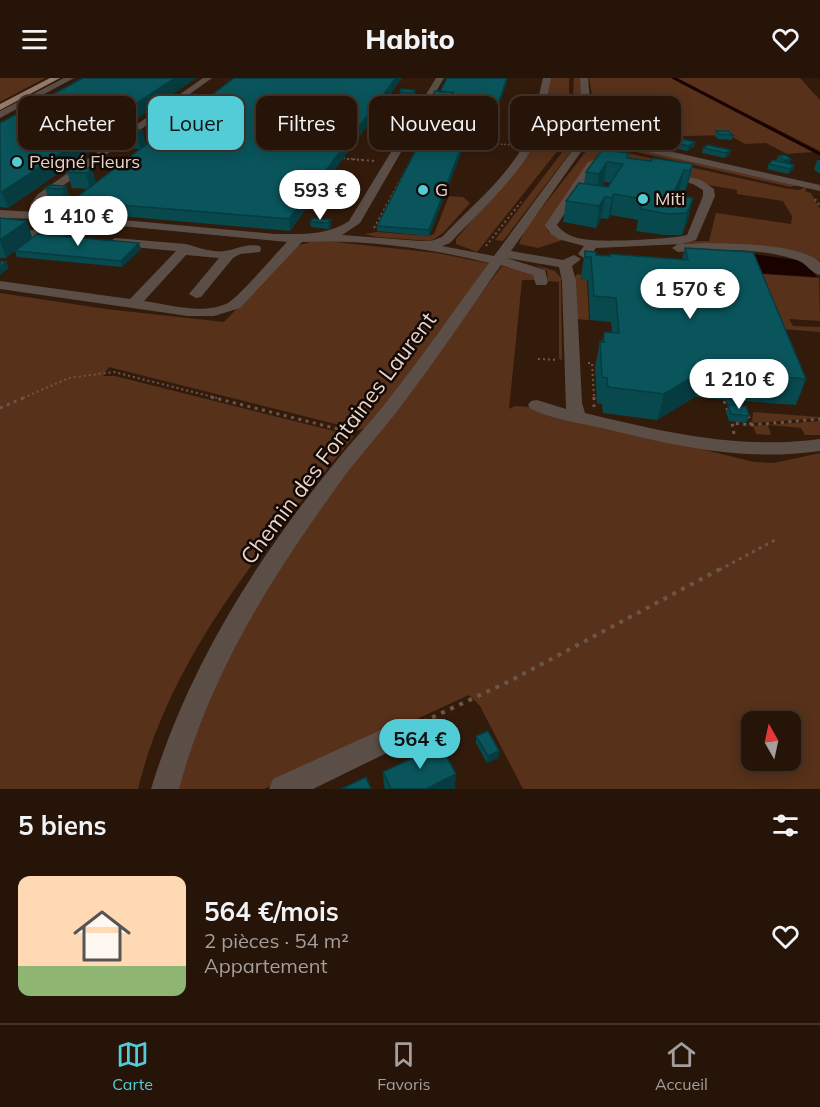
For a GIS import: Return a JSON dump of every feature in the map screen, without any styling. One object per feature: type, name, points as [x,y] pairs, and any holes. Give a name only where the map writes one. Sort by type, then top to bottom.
[{"type":"main road","points":[[0,107],[56,78]]},
{"type":"street","points":[[0,116],[70,78]]},
{"type":"street","points":[[0,223],[6,214],[40,198],[208,78]]},
{"type":"street","points":[[6,214],[170,224],[298,238],[322,235],[349,227],[354,223],[440,78]]},
{"type":"street","points":[[322,235],[344,240],[420,245],[432,245],[446,240],[522,155],[534,134],[547,78]]},
{"type":"street","points":[[584,78],[585,96]]},
{"type":"street","points":[[497,185],[503,171],[518,153],[517,150]]},
{"type":"street","name":"Chemin des Fontaines Laurent","points":[[165,789],[190,718],[226,638],[252,593],[578,150]]},
{"type":"street","points":[[650,150],[820,188]]},
{"type":"street","points":[[613,159],[599,160],[592,164],[551,225],[560,235],[588,249],[711,246],[802,258],[810,260],[820,271]]},
{"type":"street","points":[[420,245],[565,264],[588,249],[682,240],[692,237],[709,196],[708,189],[697,182],[653,170]]},
{"type":"street","points":[[40,198],[36,205],[47,216]]},
{"type":"street","points":[[149,245],[170,224]]},
{"type":"street","points":[[349,227],[360,235],[380,242]]},
{"type":"street","points":[[134,304],[185,249],[192,246],[209,228]]},
{"type":"street","points":[[0,231],[72,238]]},
{"type":"street","points":[[0,285],[188,312],[223,311],[243,298],[298,238]]},
{"type":"street","points":[[98,240],[228,255]]},
{"type":"street","points":[[446,240],[458,251]]},
{"type":"street","points":[[196,294],[228,255],[237,250],[255,249]]},
{"type":"street","points":[[501,256],[537,271],[542,276],[541,282]]},
{"type":"street","points":[[565,264],[568,281],[573,403],[577,417]]},
{"type":"street","points":[[537,405],[577,417],[680,440],[739,449],[794,450],[820,445]]},
{"type":"street","points":[[283,789],[396,735]]},
{"type":"path","points":[[367,230],[373,229],[416,150]]},
{"type":"path","points":[[335,158],[375,161]]},
{"type":"path","points":[[481,252],[525,197]]},
{"type":"path","points":[[303,200],[348,204]]},
{"type":"path","points":[[538,359],[547,360]]},
{"type":"path","points":[[584,363],[592,363],[594,411]]},
{"type":"path","points":[[0,408],[69,378],[114,372],[366,436]]},
{"type":"path","points":[[724,401],[727,410],[737,411]]},
{"type":"path","points":[[747,412],[751,425]]},
{"type":"path","points":[[725,437],[736,438],[732,423],[751,425],[820,419]]},
{"type":"path","points":[[396,735],[510,681],[777,539]]},
{"type":"shaded area","points":[[0,78],[45,78],[0,102]]},
{"type":"shaded area","points":[[550,78],[569,78],[569,96],[544,96]]},
{"type":"shaded area","points":[[574,78],[580,78],[582,96],[573,96]]},
{"type":"shaded area","points":[[589,78],[671,78],[813,152],[787,154],[766,143],[745,144],[729,135],[681,136],[681,96],[592,96]]},
{"type":"shaded area","points":[[676,78],[800,78],[820,100],[820,151]]},
{"type":"shaded area","points":[[528,150],[558,150],[477,252],[456,244],[456,239],[525,158]]},
{"type":"shaded area","points":[[564,150],[572,150],[503,241],[495,240]]},
{"type":"shaded area","points":[[587,150],[613,150],[784,188],[798,190],[807,187],[805,191],[811,193],[820,209],[820,261],[807,255],[694,243],[625,247],[633,242],[709,241],[716,213],[791,224],[792,216],[783,201],[737,194],[737,190],[708,185],[620,158],[547,225],[548,232],[563,240],[538,248],[519,244],[524,231]]},
{"type":"shaded area","points":[[628,150],[645,150],[798,185],[790,187]]},
{"type":"shaded area","points":[[449,196],[463,197],[470,203],[443,233],[431,241],[364,234],[377,232],[429,236],[434,234]]},
{"type":"shaded area","points":[[326,241],[437,253],[491,264],[367,428],[359,430],[109,367],[103,376],[115,376],[354,436],[257,558],[198,645],[153,739],[138,789],[0,789],[0,293],[106,309],[224,322],[297,246]]},
{"type":"shaded area","points":[[716,249],[796,260],[805,263],[817,277],[723,271]]},
{"type":"shaded area","points":[[536,265],[555,271],[561,278],[562,360],[559,359],[559,282],[548,281],[547,271]]},
{"type":"shaded area","points":[[502,266],[534,273],[536,280],[522,280],[509,409],[515,406],[530,407],[754,462],[774,463],[820,453],[820,789],[523,789],[480,706],[469,695],[264,789],[177,789],[191,739],[231,650],[300,535],[379,426]]},
{"type":"shaded area","points":[[747,273],[819,278],[820,321],[789,319],[793,326],[820,327],[820,332],[780,329]]},
{"type":"shaded area","points":[[577,274],[581,275],[582,280],[587,280],[589,320],[576,319],[575,277]]},
{"type":"shaded area","points":[[753,412],[820,417],[820,418],[752,423]]},
{"type":"shaded area","points":[[820,421],[820,435],[805,435],[801,428],[768,425],[771,435],[756,434],[753,426]]},
{"type":"building","points":[[83,78],[175,78],[136,104],[136,96],[50,96]]},
{"type":"building","points":[[234,78],[396,78],[382,96],[369,96],[369,114],[357,129],[357,96],[256,96],[256,150],[341,150],[289,219],[72,201],[148,143],[148,150],[244,150],[244,96],[210,96]]},
{"type":"building","points":[[447,78],[507,78],[498,104],[498,96],[453,96],[453,92],[440,92]]},
{"type":"building","points":[[401,89],[415,90],[413,93],[400,92]]},
{"type":"building","points":[[435,91],[453,92],[451,96],[432,96]]},
{"type":"building","points":[[18,113],[18,150],[66,150],[0,192],[0,123]]},
{"type":"building","points":[[716,131],[728,131],[733,135],[719,134]]},
{"type":"building","points":[[681,139],[695,142],[688,146],[681,144]]},
{"type":"building","points":[[708,145],[731,150],[726,153],[703,148]]},
{"type":"building","name":"G","points":[[416,150],[460,150],[429,230],[377,226]]},
{"type":"building","points":[[602,150],[628,153],[627,158],[651,161],[652,158],[693,164],[690,171],[684,170],[673,195],[693,198],[687,213],[669,214],[640,209],[645,199],[614,194],[612,198],[605,197],[599,206],[566,201],[579,183],[608,187],[623,164],[607,162],[599,174],[586,172]]},
{"type":"building","points":[[785,155],[791,159],[784,160],[778,156]]},
{"type":"building","points":[[773,160],[794,165],[790,169],[769,164]]},
{"type":"building","points":[[74,167],[92,169],[86,173],[67,172]]},
{"type":"building","points":[[50,185],[66,186],[62,189],[45,188]]},
{"type":"building","points":[[329,190],[349,191],[346,196],[326,195]]},
{"type":"building","points":[[0,218],[27,221],[0,240]]},
{"type":"building","points":[[313,218],[331,220],[328,223],[310,222]]},
{"type":"building","points":[[37,234],[139,243],[121,261],[15,251]]},
{"type":"building","points":[[685,248],[753,252],[806,379],[747,374],[750,383],[736,381],[734,374],[702,371],[664,394],[608,387],[607,378],[602,377],[600,341],[604,342],[604,332],[619,333],[616,298],[594,296],[591,257],[585,257],[585,251],[596,252],[596,255],[688,260]]},
{"type":"building","points":[[728,405],[746,406],[749,416],[731,414]]},
{"type":"building","points":[[488,731],[499,751],[488,756],[476,736]]},
{"type":"building","points":[[430,741],[440,758],[446,756],[456,774],[426,789],[391,789],[383,772],[417,756],[414,749]]},
{"type":"building","points":[[366,777],[371,789],[341,789]]},
{"type":"waterway","points":[[674,78],[820,154]]},
{"type":"place","name":"Peigné Fleurs","points":[[17,162]]},
{"type":"place","name":"G","points":[[423,190]]},
{"type":"place","name":"Miti","points":[[643,199]]}]
